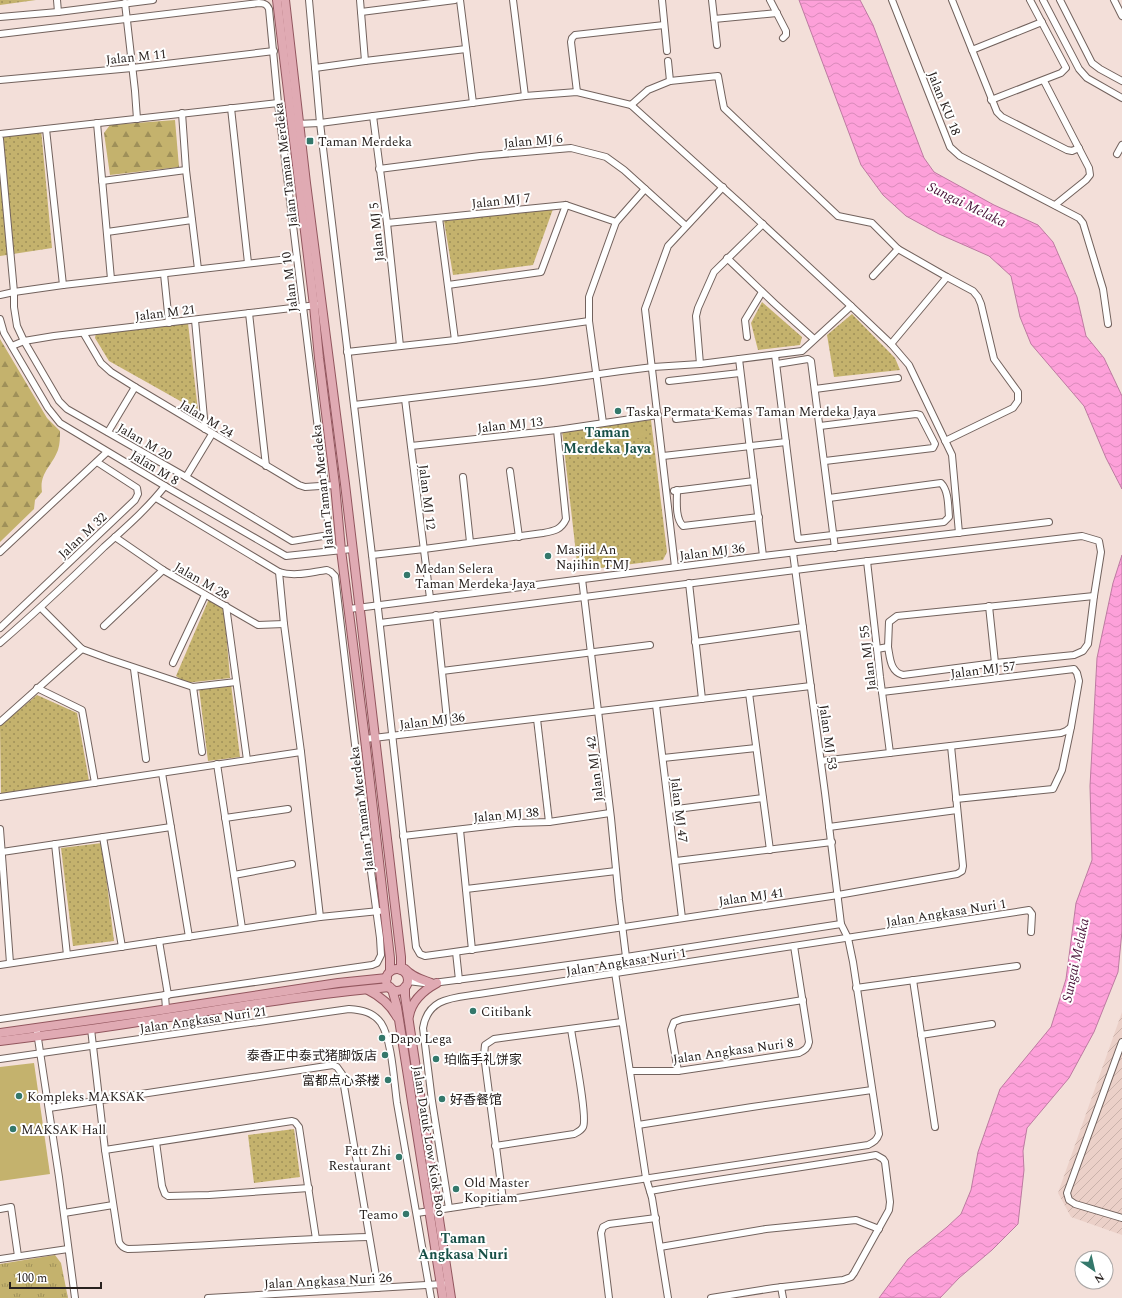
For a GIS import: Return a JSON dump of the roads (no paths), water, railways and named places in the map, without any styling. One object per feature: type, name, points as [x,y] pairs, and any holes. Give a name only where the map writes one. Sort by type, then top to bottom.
[{"type":"main road","name":"Jalan Taman Merdeka","points":[[277,0],[296,124],[318,305],[360,607],[374,739],[401,957],[401,970]]},
{"type":"main road","name":"Jalan Taman Merdeka","points":[[285,0],[296,124]]},
{"type":"main road","name":"Jalan Taman Merdeka","points":[[318,305],[319,358],[365,740],[381,911],[390,958],[388,975]]},
{"type":"main road","points":[[401,957],[404,968],[409,974],[434,983]]},
{"type":"main road","points":[[363,980],[380,976],[387,967],[390,958]]},
{"type":"main road","points":[[0,1033],[37,1032],[90,1029],[366,989],[391,988],[400,990],[406,984],[406,974],[397,969],[388,975],[363,980],[166,1009],[37,1032],[0,1041]]},
{"type":"main road","points":[[388,975],[388,984],[391,988]]},
{"type":"main road","points":[[409,1020],[410,1010],[418,997],[434,983]]},
{"type":"main road","name":"Jalan Datuk Low Kiok Boo","points":[[406,984],[405,996],[433,1211]]},
{"type":"main road","name":"Jalan Datuk Low Kiok Boo","points":[[391,988],[395,996],[433,1211],[445,1284],[444,1298]]},
{"type":"main road","points":[[366,989],[378,995],[394,1011],[399,1021]]},
{"type":"main road","name":"Jalan Datuk Low Kiok Boo","points":[[445,1284],[451,1298]]},
{"type":"street","points":[[57,0],[58,12]]},
{"type":"street","points":[[0,17],[58,12],[153,0]]},
{"type":"street","points":[[309,0],[320,123],[378,605],[403,836]]},
{"type":"street","points":[[360,0],[366,60]]},
{"type":"street","points":[[361,12],[455,0]]},
{"type":"street","points":[[460,0],[473,103]]},
{"type":"street","points":[[513,0],[525,96]]},
{"type":"street","points":[[662,0],[667,51]]},
{"type":"street","points":[[712,0],[717,45]]},
{"type":"street","points":[[770,0],[786,31],[783,38]]},
{"type":"street","name":"Jalan KU 18","points":[[892,0],[950,147],[960,156],[1079,218],[1083,223],[1103,289],[1108,324]]},
{"type":"street","points":[[952,0],[997,112],[1002,117],[1067,150],[1072,151],[1079,148]]},
{"type":"street","points":[[991,100],[1044,81],[1061,73],[1066,68],[1030,0]]},
{"type":"street","points":[[1043,0],[1079,69],[1088,78],[1122,98]]},
{"type":"street","points":[[1060,0],[1092,63],[1122,81]]},
{"type":"street","points":[[1114,0],[1122,16]]},
{"type":"street","points":[[125,3],[137,119]]},
{"type":"street","name":"Jalan M 10","points":[[127,18],[259,3],[265,4],[269,9],[278,103],[330,535]]},
{"type":"street","points":[[714,19],[777,13]]},
{"type":"street","points":[[0,34],[127,18]]},
{"type":"street","points":[[972,50],[1042,22]]},
{"type":"street","points":[[577,92],[571,42],[575,35],[664,25]]},
{"type":"street","points":[[316,68],[366,60],[466,48]]},
{"type":"street","name":"Jalan M 11","points":[[0,80],[132,68],[274,51]]},
{"type":"street","points":[[668,61],[670,81]]},
{"type":"street","points":[[631,105],[648,90],[670,81],[718,76],[724,108],[838,216],[872,223],[898,249],[974,291],[978,297],[994,359],[1018,392],[1018,401],[1013,408],[946,441]]},
{"type":"street","points":[[1044,81],[1090,168],[1090,175],[1086,180],[1054,205]]},
{"type":"street","points":[[296,124],[320,123],[525,96],[577,92],[631,105],[723,187],[851,306],[891,344],[909,365],[952,455],[959,533]]},
{"type":"street","points":[[0,134],[278,103]]},
{"type":"street","points":[[231,108],[248,263]]},
{"type":"street","points":[[182,114],[186,170],[198,269]]},
{"type":"street","name":"Jalan MJ 5","points":[[373,116],[387,223],[400,346]]},
{"type":"street","points":[[97,123],[111,279]]},
{"type":"street","points":[[46,129],[63,285]]},
{"type":"street","name":"Jalan M 20","points":[[0,139],[17,326],[24,341],[63,405],[292,541],[330,535]]},
{"type":"street","points":[[1117,154],[1122,145]]},
{"type":"street","name":"Jalan MJ 6","points":[[379,170],[480,156],[572,148],[606,157],[624,170],[686,226]]},
{"type":"street","points":[[102,181],[186,170]]},
{"type":"street","points":[[675,567],[645,309],[668,246],[723,187]]},
{"type":"street","points":[[603,423],[589,321],[589,297],[616,222],[645,189]]},
{"type":"street","points":[[448,285],[541,272],[566,205]]},
{"type":"street","name":"Jalan MJ 7","points":[[387,223],[566,205],[616,222]]},
{"type":"street","points":[[440,218],[455,340]]},
{"type":"street","points":[[107,232],[192,220]]},
{"type":"street","points":[[700,364],[696,316],[714,272],[763,224]]},
{"type":"street","points":[[873,276],[898,249]]},
{"type":"street","points":[[0,295],[111,279],[297,258]]},
{"type":"street","points":[[727,258],[814,340]]},
{"type":"street","points":[[164,274],[169,323]]},
{"type":"street","points":[[891,344],[947,277]]},
{"type":"street","points":[[747,337],[746,320],[762,292]]},
{"type":"street","name":"Jalan M 21","points":[[12,346],[24,341],[318,305]]},
{"type":"street","points":[[354,405],[652,367],[700,364],[802,351],[851,306]]},
{"type":"street","points":[[249,313],[266,466]]},
{"type":"street","name":"Jalan M 8","points":[[0,319],[4,333],[48,408],[60,423],[286,556],[352,549]]},
{"type":"street","points":[[194,320],[205,429]]},
{"type":"street","points":[[347,352],[455,340],[589,321]]},
{"type":"street","name":"Jalan M 24","points":[[84,334],[101,362],[111,372],[299,485],[305,487],[325,486]]},
{"type":"street","points":[[775,355],[798,539],[944,522],[949,517],[946,491],[941,483],[829,498]]},
{"type":"street","points":[[739,359],[763,556]]},
{"type":"street","points":[[776,364],[808,359],[811,361],[835,548]]},
{"type":"street","points":[[669,381],[740,373]]},
{"type":"street","points":[[815,389],[898,378]]},
{"type":"street","points":[[108,432],[135,387]]},
{"type":"street","name":"Jalan MJ 12","points":[[405,399],[430,598]]},
{"type":"street","points":[[676,419],[745,411]]},
{"type":"street","points":[[820,426],[916,414],[920,416],[935,444],[933,448],[825,461]]},
{"type":"street","name":"Jalan MJ 13","points":[[411,446],[557,430],[658,415]]},
{"type":"street","points":[[372,555],[555,531],[560,528],[566,519],[557,430]]},
{"type":"street","points":[[186,477],[212,434]]},
{"type":"street","points":[[663,456],[786,442]]},
{"type":"street","points":[[0,552],[108,452]]},
{"type":"street","name":"Jalan M 32","points":[[0,628],[135,500],[138,494],[137,488],[97,462]]},
{"type":"street","points":[[510,471],[519,536]]},
{"type":"street","points":[[463,477],[470,542]]},
{"type":"street","points":[[667,492],[754,481]]},
{"type":"street","points":[[325,486],[335,485]]},
{"type":"street","points":[[0,643],[41,608],[156,498],[165,486]]},
{"type":"street","points":[[677,490],[678,518],[683,526],[759,517]]},
{"type":"street","points":[[0,1019],[372,965],[377,963],[381,955],[381,911],[363,812],[335,576],[332,572],[327,570],[295,574],[279,572],[156,498]]},
{"type":"street","name":"Jalan MJ 36","points":[[349,609],[793,552],[1049,522]]},
{"type":"street","points":[[380,623],[584,596],[1082,536],[1100,542],[1101,552],[1088,644],[1083,651],[1074,655],[995,663],[903,675],[894,671],[888,647],[889,622],[897,616],[1094,596]]},
{"type":"street","name":"Jalan M 28","points":[[115,537],[163,570],[258,625],[284,624]]},
{"type":"street","name":"Jalan MJ 53","points":[[793,552],[830,826],[841,924]]},
{"type":"street","name":"Jalan MJ 55","points":[[867,561],[890,753]]},
{"type":"street","points":[[104,626],[163,570]]},
{"type":"street","points":[[279,572],[320,917]]},
{"type":"street","name":"Jalan MJ 42","points":[[582,579],[626,957]]},
{"type":"street","points":[[689,583],[702,699]]},
{"type":"street","points":[[173,663],[205,595]]},
{"type":"street","points":[[226,606],[247,760]]},
{"type":"street","points":[[989,606],[995,663]]},
{"type":"street","points":[[41,608],[82,649],[134,669],[193,687],[236,682]]},
{"type":"street","points":[[436,615],[448,729]]},
{"type":"street","points":[[695,642],[803,627]]},
{"type":"street","points":[[442,671],[650,645]]},
{"type":"street","points":[[877,649],[888,647]]},
{"type":"street","points":[[0,722],[82,649]]},
{"type":"street","points":[[134,669],[146,759]]},
{"type":"street","name":"Jalan MJ 57","points":[[882,692],[1074,669],[1077,673],[1079,681],[1071,727]]},
{"type":"street","name":"Jalan MJ 36","points":[[365,740],[811,686]]},
{"type":"street","points":[[193,687],[202,752]]},
{"type":"street","points":[[37,688],[82,710],[95,783]]},
{"type":"street","points":[[749,693],[770,850]]},
{"type":"street","name":"Jalan MJ 47","points":[[656,705],[682,918]]},
{"type":"street","points":[[537,719],[549,822]]},
{"type":"street","points":[[821,761],[1061,733],[1071,727]]},
{"type":"street","points":[[956,799],[1053,789],[1062,770],[1071,727]]},
{"type":"street","name":"Jalan MJ 41","points":[[403,836],[416,947],[422,956],[472,950],[838,895],[961,873],[963,866],[951,746]]},
{"type":"street","points":[[663,758],[756,748]]},
{"type":"street","points":[[0,798],[301,752]]},
{"type":"street","points":[[217,764],[242,928]]},
{"type":"street","points":[[162,773],[189,936]]},
{"type":"street","points":[[669,810],[763,798]]},
{"type":"street","points":[[225,818],[288,809]]},
{"type":"street","points":[[830,826],[957,810]]},
{"type":"street","name":"Jalan MJ 38","points":[[403,836],[515,823],[549,822],[610,813]]},
{"type":"street","points":[[2,852],[171,827]]},
{"type":"street","points":[[0,829],[10,964]]},
{"type":"street","points":[[460,830],[472,950]]},
{"type":"street","points":[[103,837],[122,946]]},
{"type":"street","points":[[676,861],[832,842]]},
{"type":"street","points":[[55,844],[67,955]]},
{"type":"street","points":[[234,875],[292,864]]},
{"type":"street","points":[[466,889],[616,871]]},
{"type":"street","name":"Jalan Angkasa Nuri 1","points":[[449,1208],[423,1036],[424,1020],[428,1012],[441,1001],[449,998],[1029,910],[1032,914],[1031,932]]},
{"type":"street","points":[[0,965],[242,928],[320,917],[381,911]]},
{"type":"street","points":[[406,984],[459,980],[613,959],[841,924],[848,938],[879,1134],[878,1138],[868,1145],[417,1213],[431,1298]]},
{"type":"street","points":[[159,941],[166,995],[166,1009]]},
{"type":"street","name":"Jalan Angkasa Nuri 8","points":[[630,1071],[678,1071],[799,1053],[808,1047],[810,1042],[794,946]]},
{"type":"street","points":[[456,952],[459,980]]},
{"type":"street","points":[[613,959],[646,1178],[656,1218],[668,1298]]},
{"type":"street","points":[[856,988],[1017,966]]},
{"type":"street","points":[[914,980],[935,1127]]},
{"type":"street","points":[[678,1071],[671,1030],[674,1022],[682,1018],[802,1000]]},
{"type":"street","name":"Jalan Angkasa Nuri 21","points":[[0,1059],[349,1009],[368,1012],[381,1023],[388,1040],[417,1213]]},
{"type":"street","points":[[503,1200],[484,1055],[485,1045],[494,1039],[622,1022]]},
{"type":"street","points":[[921,1035],[992,1024]]},
{"type":"street","points":[[90,1029],[113,1205],[121,1246],[128,1249],[369,1237]]},
{"type":"street","points":[[495,1146],[574,1134],[580,1131],[584,1126],[583,1106],[571,1029]]},
{"type":"street","points":[[37,1032],[75,1298]]},
{"type":"street","points":[[1122,1042],[1067,1193],[1069,1200],[1075,1204],[1122,1218]]},
{"type":"street","points":[[49,1108],[333,1065],[337,1066],[342,1074],[378,1288]]},
{"type":"street","points":[[638,1125],[872,1090]]},
{"type":"street","points":[[106,1150],[295,1122],[299,1127],[316,1239]]},
{"type":"street","points":[[156,1142],[162,1186],[165,1194],[168,1196],[209,1195],[308,1188]]},
{"type":"street","points":[[650,1191],[720,1178],[876,1156],[883,1159],[885,1162],[890,1202],[889,1210],[851,1277],[843,1280],[781,1287],[711,1298]]},
{"type":"street","points":[[64,1213],[113,1205]]},
{"type":"street","points":[[0,1209],[11,1207],[18,1256]]},
{"type":"street","points":[[609,1298],[601,1233],[602,1227],[609,1224],[656,1218]]},
{"type":"street","points":[[660,1247],[766,1230],[842,1221],[856,1220],[879,1229]]},
{"type":"street","points":[[0,1259],[68,1249]]},
{"type":"street","name":"Jalan Angkasa Nuri 26","points":[[208,1298],[445,1284]]},
{"type":"street","points":[[781,1287],[783,1298]]},
{"type":"water","name":"Sungai Melaka","points":[[799,0],[860,0],[873,25],[924,158],[934,172],[994,205],[1038,225],[1053,242],[1077,297],[1086,336],[1104,358],[1122,396],[1122,489],[1106,458],[1084,406],[1031,344],[1020,317],[1011,276],[989,256],[939,234],[906,216],[883,195],[861,165]]},
{"type":"water","name":"Sungai Melaka","points":[[1122,555],[1122,931],[1118,972],[1094,1032],[1069,1078],[1027,1128],[1023,1151],[1024,1170],[1018,1224],[992,1250],[959,1278],[940,1298],[879,1298],[908,1259],[961,1214],[971,1190],[978,1152],[1000,1089],[1051,1027],[1066,979],[1076,903],[1092,860],[1090,786],[1097,658],[1113,583]]},
{"type":"place","name":"Taman Merdeka","points":[[310,141]]},
{"type":"place","name":"Taska Permata Kemas Taman Merdeka Jaya","points":[[618,411]]},
{"type":"place","name":"Masjid An Najihin TMJ","points":[[548,556]]},
{"type":"place","name":"Medan Selera Taman Merdeka Jaya","points":[[407,575]]},
{"type":"place","name":"Citibank","points":[[473,1011]]},
{"type":"place","name":"Dapo Lega","points":[[382,1038]]},
{"type":"place","name":"泰香正中泰式猪脚饭店","points":[[385,1055]]},
{"type":"place","name":"珀临手礼饼家","points":[[436,1059]]},
{"type":"place","name":"富都点心茶楼","points":[[388,1080]]},
{"type":"place","name":"Kompleks MAKSAK","points":[[19,1096]]},
{"type":"place","name":"好香餐馆","points":[[442,1099]]},
{"type":"place","name":"MAKSAK Hall","points":[[13,1129]]},
{"type":"place","name":"Fatt Zhi Restaurant","points":[[399,1157]]},
{"type":"place","name":"Old Master Kopitiam","points":[[456,1189]]},
{"type":"place","name":"Teamo","points":[[406,1214]]},
{"type":"district","name":"Taman Merdeka Jaya","points":[[607,440]]},
{"type":"district","name":"Taman Angkasa Nuri","points":[[463,1246]]}]
